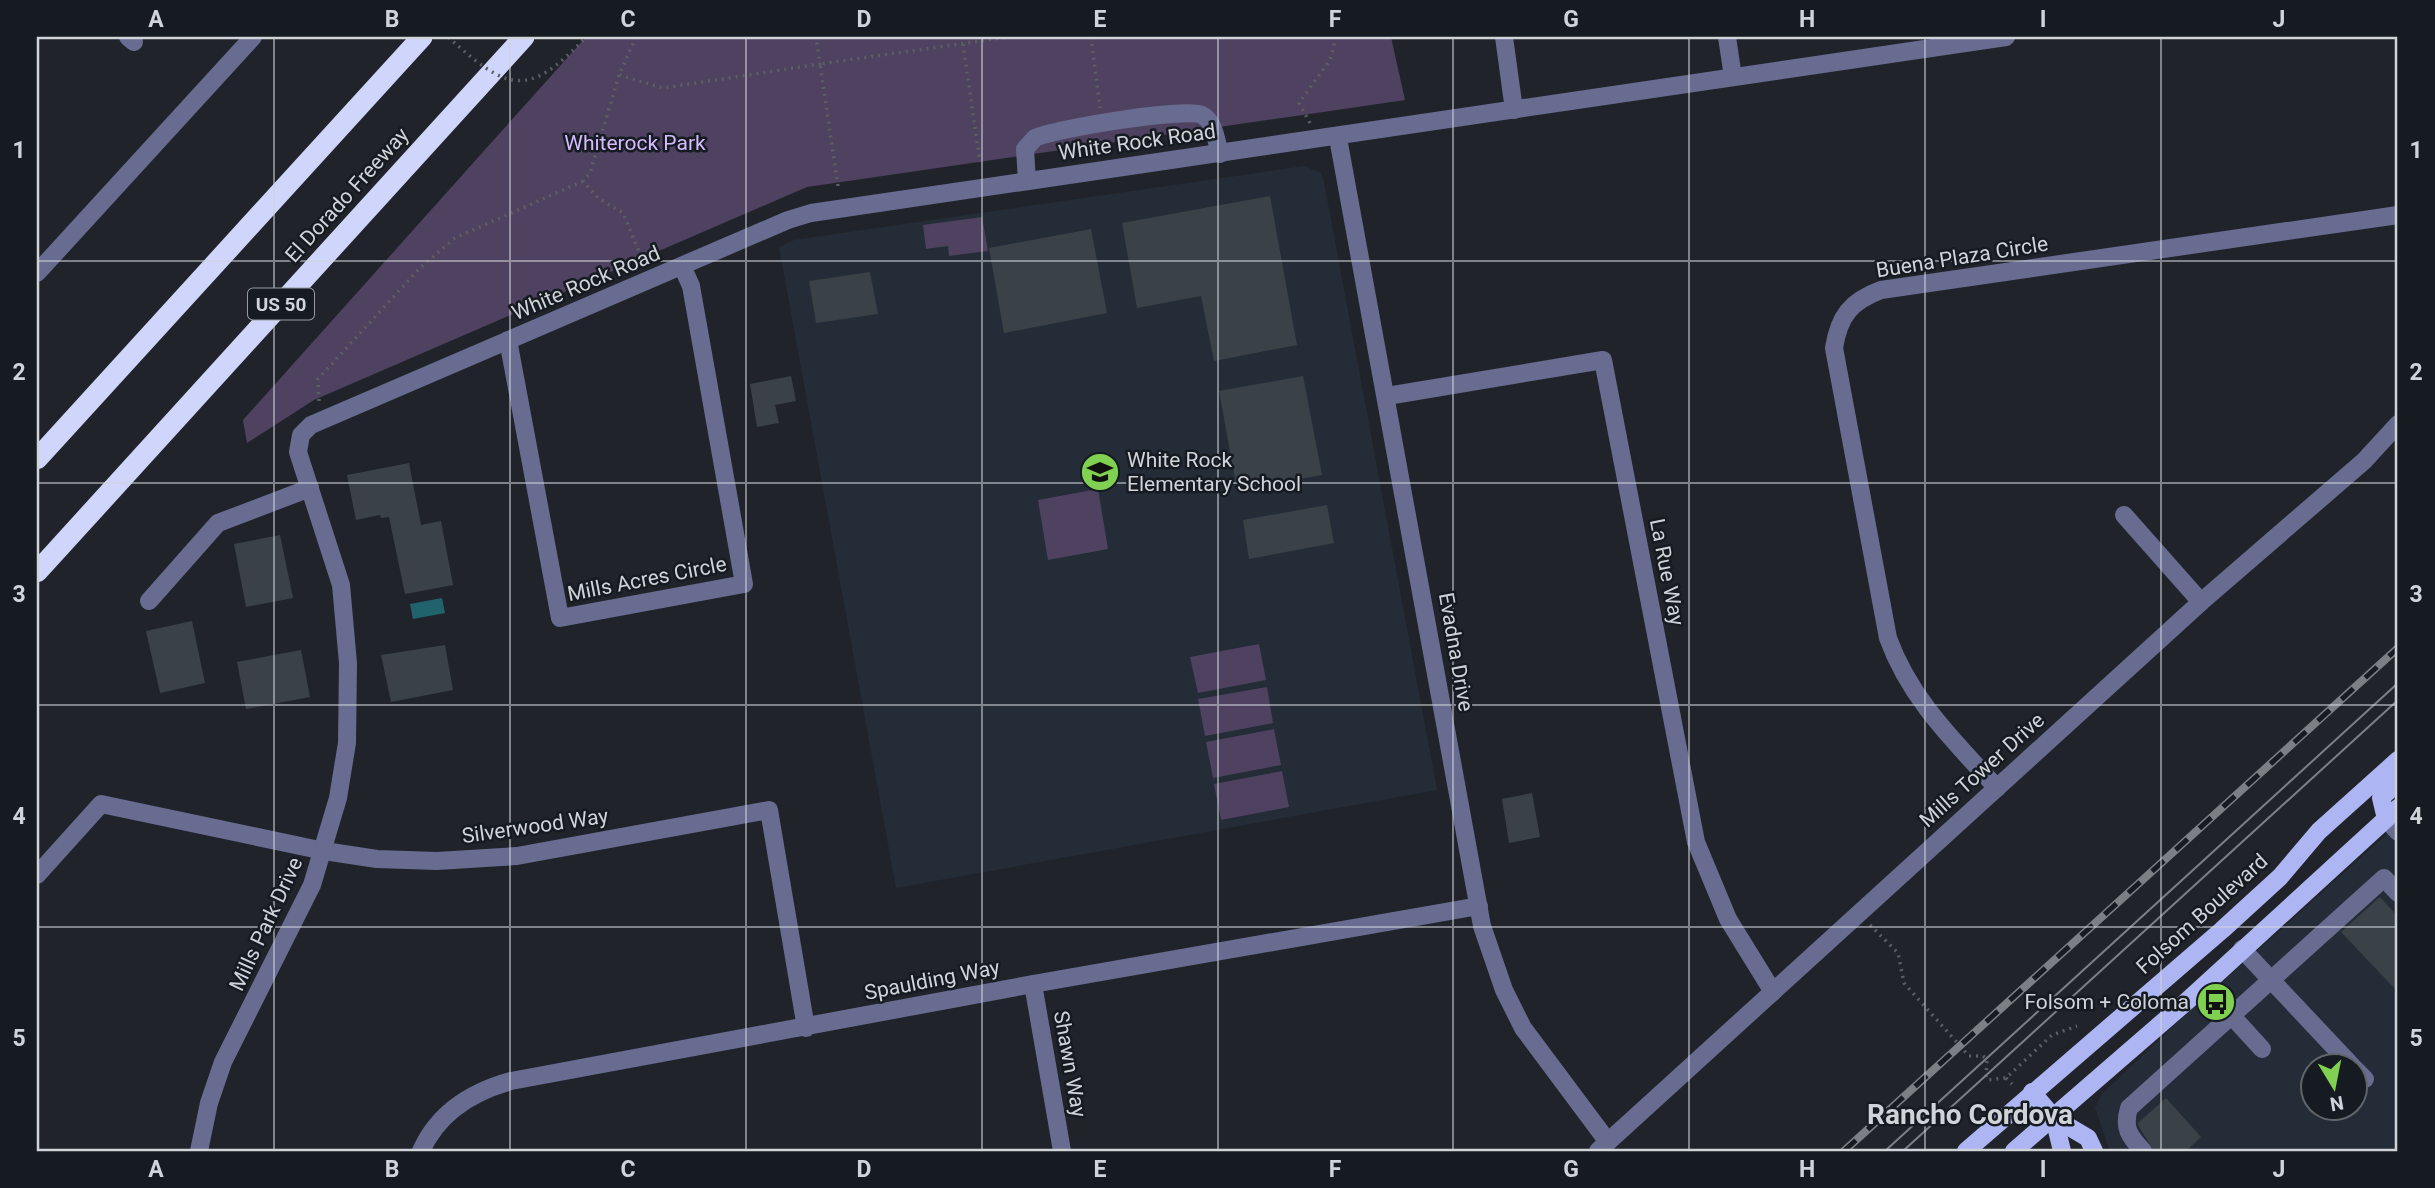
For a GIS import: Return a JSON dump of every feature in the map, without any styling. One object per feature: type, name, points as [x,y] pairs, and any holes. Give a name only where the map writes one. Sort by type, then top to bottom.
[{"type":"highway","points":[[37,459],[422,37]]},
{"type":"highway","name":"El Dorado Freeway","points":[[37,572],[524,37]]},
{"type":"main road","name":"Folsom Boulevard","points":[[1966,1151],[2222,930],[2280,877],[2319,831],[2398,760]]},
{"type":"main road","points":[[2014,1151],[2242,949],[2394,820],[2381,798],[2398,782]]},
{"type":"main road","points":[[2032,1092],[2054,1118],[2088,1138],[2094,1151]]},
{"type":"main road","points":[[2054,1118],[2062,1151]]},
{"type":"street","points":[[37,273],[253,37]]},
{"type":"street","points":[[1504,37],[1514,110]]},
{"type":"street","points":[[1727,37],[1733,77]]},
{"type":"street","name":"White Rock Road","points":[[311,425],[788,220],[811,213],[1338,138],[2007,37]]},
{"type":"street","points":[[1027,181],[1025,149],[1035,138],[1151,116],[1186,111],[1199,113],[1211,124],[1220,153]]},
{"type":"street","name":"Evadna Drive","points":[[1338,138],[1482,926],[1504,990],[1523,1028],[1603,1147]]},
{"type":"street","name":"Buena Plaza Circle","points":[[1997,788],[1916,696],[1904,678],[1888,638],[1834,348],[1837,328],[1847,310],[1862,297],[1881,290],[2398,215]]},
{"type":"street","name":"Mills Acres Circle","points":[[508,340],[560,618],[744,584],[691,286],[682,267]]},
{"type":"street","name":"La Rue Way","points":[[1387,396],[1603,360],[1696,842],[1728,919],[1773,992]]},
{"type":"street","name":"Mills Park Drive","points":[[199,1151],[209,1103],[223,1062],[301,911],[324,851],[338,797],[347,743],[348,663],[341,585],[298,452],[301,435],[311,425]]},
{"type":"street","name":"Mills Tower Drive","points":[[1603,1147],[2201,602],[2364,461],[2398,425]]},
{"type":"street","points":[[149,601],[218,523],[310,488]]},
{"type":"street","points":[[2124,515],[2201,602]]},
{"type":"street","name":"Silverwood Way","points":[[37,875],[101,804],[324,851],[377,859],[477,860],[517,856],[769,810],[806,1028]]},
{"type":"street","points":[[2143,1151],[2128,1135],[2124,1123],[2129,1108],[2384,878],[2398,893]]},
{"type":"street","name":"Spaulding Way","points":[[421,1151],[438,1123],[453,1108],[490,1087],[1033,984],[1479,906]]},
{"type":"street","points":[[2242,949],[2339,1052]]},
{"type":"street","name":"Shawn Way","points":[[1033,984],[1062,1151]]},
{"type":"street","points":[[2231,1015],[2262,1049]]},
{"type":"path","points":[[448,37],[485,70],[499,78],[516,80],[533,79],[552,70],[586,37]]},
{"type":"path","points":[[319,401],[318,379],[437,253],[455,238],[583,181],[590,173],[619,75],[636,37]]},
{"type":"path","points":[[816,37],[838,186]]},
{"type":"path","points":[[962,37],[979,162]]},
{"type":"path","points":[[619,75],[663,88],[1007,37]]},
{"type":"path","points":[[1091,37],[1101,114]]},
{"type":"path","points":[[1307,117],[1299,103],[1330,60],[1336,37]]},
{"type":"path","points":[[583,181],[598,198],[623,213],[643,261]]},
{"type":"path","points":[[1858,914],[1898,953],[1904,983],[1969,1056],[1983,1056],[1987,1059],[1988,1080],[2006,1078],[2052,1035],[2077,1026]]},
{"type":"path","points":[[2006,1078],[2012,1084]]},
{"type":"shaded area","name":"White Rock Elementary School","points":[[1304,166],[1321,173],[1324,182],[1437,790],[896,888],[779,247],[794,240]]},
{"type":"shaded area","points":[[2398,824],[2398,1151],[2110,1151],[2095,1108],[2103,1093],[2181,1019]]},
{"type":"green space","name":"Whiterock Park","points":[[586,37],[1391,37],[1405,100],[807,187],[314,400],[247,443],[243,420]]},
{"type":"green space","points":[[982,217],[988,251],[949,256],[948,246],[926,249],[923,225]]},
{"type":"green space","points":[[1098,489],[1108,549],[1048,560],[1038,500]]},
{"type":"green space","points":[[1259,644],[1266,680],[1198,693],[1190,657]]},
{"type":"green space","points":[[1267,687],[1273,723],[1205,736],[1198,699]]},
{"type":"green space","points":[[1274,729],[1281,765],[1213,778],[1206,742]]},
{"type":"green space","points":[[1282,771],[1289,807],[1221,820],[1214,784]]},
{"type":"water","points":[[442,598],[445,613],[413,619],[410,604]]},
{"type":"building","points":[[1270,196],[1297,345],[1214,361],[1201,296],[1137,308],[1122,223]]},
{"type":"building","points":[[1091,229],[1107,313],[1004,333],[989,248]]},
{"type":"building","points":[[870,272],[878,314],[816,323],[809,281]]},
{"type":"building","points":[[791,376],[796,401],[775,405],[779,423],[757,427],[750,384]]},
{"type":"building","points":[[1303,376],[1322,475],[1237,490],[1219,391]]},
{"type":"building","points":[[409,463],[421,525],[441,521],[453,585],[405,594],[389,517],[381,518],[380,515],[356,520],[347,475]]},
{"type":"building","points":[[1327,505],[1334,543],[1249,559],[1243,520]]},
{"type":"building","points":[[280,535],[293,598],[246,607],[234,544]]},
{"type":"building","points":[[192,621],[205,683],[160,693],[146,631]]},
{"type":"building","points":[[445,645],[453,690],[391,702],[381,655]]},
{"type":"building","points":[[301,650],[310,697],[246,709],[237,662]]},
{"type":"building","points":[[1532,793],[1540,837],[1509,843],[1502,799]]},
{"type":"building","points":[[2380,897],[2398,917],[2398,992],[2341,932]]},
{"type":"building","points":[[2166,1098],[2201,1137],[2186,1151],[2154,1151],[2139,1127],[2138,1123]]},
{"type":"tram line","points":[[1885,1151],[2398,683]]},
{"type":"tram line","points":[[1903,1151],[2398,700]]},
{"type":"railway","points":[[1844,1151],[2398,648]]},
{"type":"place","name":"White Rock Elementary School","points":[[1100,472]]},
{"type":"place","name":"Folsom + Coloma","points":[[2216,1002]]},
{"type":"district","name":"Rancho Cordova","points":[[1970,1114]]}]
